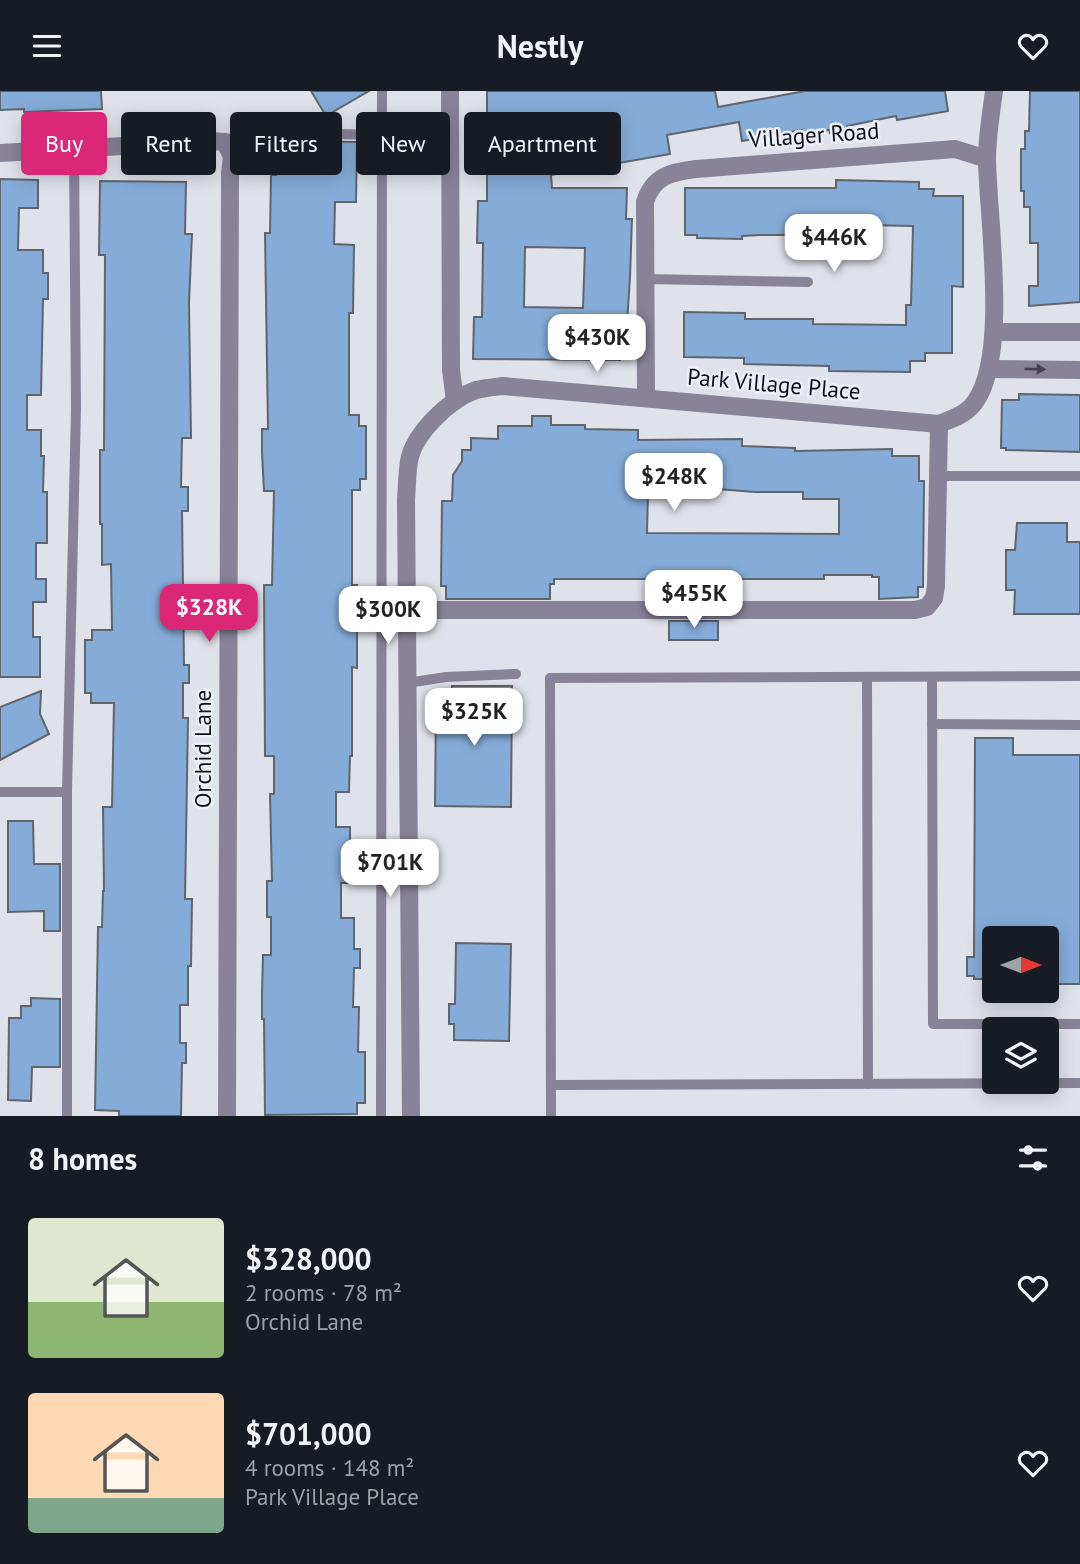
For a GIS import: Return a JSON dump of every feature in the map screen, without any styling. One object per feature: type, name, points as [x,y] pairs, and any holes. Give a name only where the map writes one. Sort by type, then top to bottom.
[{"type":"street","points":[[450,91],[451,370],[455,401]]},
{"type":"street","points":[[406,610],[915,610],[927,607],[934,598],[936,586],[939,424],[958,417],[975,403],[990,369],[994,332],[987,159],[994,91]]},
{"type":"street","points":[[107,147],[225,142]]},
{"type":"street","name":"Orchid Lane","points":[[225,142],[232,157],[227,1116]]},
{"type":"street","name":"Villager Road","points":[[646,398],[645,202],[648,191],[657,180],[672,172],[955,149],[987,159]]},
{"type":"street","points":[[0,152],[21,151]]},
{"type":"street","points":[[994,332],[1080,332]]},
{"type":"street","points":[[990,369],[1080,370]]},
{"type":"street","name":"Park Village Place","points":[[411,1116],[406,500],[410,458],[429,425],[455,401],[476,390],[503,386],[939,424]]},
{"type":"lane","points":[[382,91],[382,112]]},
{"type":"lane","points":[[225,142],[243,132],[356,134]]},
{"type":"lane","points":[[67,1116],[67,792],[76,409],[74,175]]},
{"type":"lane","points":[[381,175],[381,1116]]},
{"type":"lane","points":[[645,279],[808,282]]},
{"type":"lane","points":[[939,476],[1080,476]]},
{"type":"lane","points":[[407,683],[446,677],[516,674]]},
{"type":"lane","points":[[551,1116],[550,678],[1080,676]]},
{"type":"lane","points":[[867,677],[868,1084]]},
{"type":"lane","points":[[932,677],[933,1024],[1080,1024]]},
{"type":"lane","points":[[932,724],[1080,725]]},
{"type":"lane","points":[[0,792],[67,792]]},
{"type":"lane","points":[[551,1085],[1080,1083]]},
{"type":"building","points":[[0,91],[101,91],[102,109],[24,112],[24,109],[0,110]]},
{"type":"building","points":[[311,91],[369,91],[333,112],[324,112]]},
{"type":"building","points":[[487,91],[715,91],[718,107],[805,91],[945,91],[948,111],[897,120],[896,116],[847,126],[848,130],[830,133],[829,130],[803,135],[802,130],[742,141],[739,122],[667,135],[670,154],[621,163],[621,112],[487,112]]},
{"type":"building","points":[[1030,91],[1080,91],[1080,302],[1029,306],[1029,286],[1038,286],[1038,243],[1030,243],[1030,207],[1024,207],[1024,191],[1021,191],[1021,149],[1025,149],[1025,131],[1029,131]]},
{"type":"building","points":[[342,142],[356,142],[356,202],[335,202],[334,244],[354,245],[353,313],[349,313],[349,415],[359,415],[359,426],[366,426],[366,479],[360,479],[360,490],[352,490],[352,585],[357,585],[357,668],[352,667],[352,756],[349,792],[336,792],[336,827],[350,827],[350,857],[355,857],[355,883],[341,883],[341,918],[354,918],[354,949],[360,949],[360,968],[354,968],[353,1007],[359,1007],[358,1052],[365,1052],[365,1103],[357,1103],[357,1114],[265,1115],[262,993],[263,955],[271,955],[267,881],[272,881],[270,794],[274,794],[274,756],[265,756],[264,585],[272,585],[274,491],[264,491],[262,429],[268,429],[265,233],[270,233],[271,175],[342,175]]},
{"type":"building","points":[[487,175],[551,175],[552,188],[627,188],[626,219],[632,219],[630,277],[627,324],[621,323],[620,360],[473,359],[474,317],[482,317],[483,243],[477,243],[478,201],[487,201]],"holes":[[[525,247],[585,248],[583,308],[524,307]]]},
{"type":"building","points":[[0,179],[38,180],[38,208],[19,208],[18,250],[43,250],[43,273],[48,273],[48,299],[43,299],[41,395],[27,395],[27,430],[41,430],[41,456],[44,456],[43,492],[47,492],[47,543],[36,543],[36,579],[46,579],[46,602],[33,602],[33,637],[40,637],[40,677],[0,677]]},
{"type":"building","points":[[836,180],[919,182],[919,189],[934,189],[933,196],[963,196],[963,287],[952,286],[952,353],[925,353],[925,361],[910,361],[910,372],[829,371],[829,366],[744,364],[744,358],[684,357],[684,312],[745,313],[745,319],[813,319],[813,324],[906,325],[906,305],[911,305],[913,226],[820,224],[820,235],[760,235],[742,236],[742,239],[697,238],[697,235],[685,235],[685,188],[836,188]]},
{"type":"building","points":[[100,181],[186,182],[185,234],[192,234],[189,303],[191,438],[182,438],[181,487],[188,487],[188,511],[182,511],[184,665],[189,665],[189,683],[183,683],[183,718],[188,718],[185,899],[192,899],[188,1005],[180,1005],[180,1043],[186,1043],[186,1063],[182,1063],[181,1116],[119,1116],[119,1111],[95,1110],[98,927],[102,927],[104,891],[103,807],[112,807],[114,703],[91,703],[91,693],[85,693],[85,640],[92,640],[92,630],[112,630],[111,564],[102,565],[100,524],[100,450],[104,450],[105,255],[99,255]]},
{"type":"building","points":[[1019,394],[1080,395],[1080,452],[1001,448],[1002,400],[1019,400]]},
{"type":"building","points":[[532,416],[551,416],[551,425],[638,430],[638,440],[742,439],[742,446],[795,448],[795,451],[892,449],[892,456],[919,456],[919,481],[924,481],[923,587],[918,587],[918,597],[879,599],[879,577],[872,575],[824,575],[824,579],[554,579],[554,584],[550,584],[550,599],[446,599],[446,586],[441,586],[442,501],[452,501],[453,475],[462,461],[462,450],[471,450],[471,438],[498,439],[498,426],[532,426]],"holes":[[[717,489],[803,492],[803,499],[839,499],[839,534],[647,533],[648,493],[717,492]]]},
{"type":"building","points":[[1017,523],[1067,523],[1067,542],[1080,542],[1080,614],[1014,614],[1015,590],[1006,590],[1006,550],[1015,550]]},
{"type":"building","points":[[669,621],[718,621],[718,640],[669,640]]},
{"type":"building","points":[[452,686],[512,686],[511,807],[435,806],[436,703],[451,703]]},
{"type":"building","points":[[41,691],[40,714],[49,734],[0,760],[0,707]]},
{"type":"building","points":[[975,738],[1013,738],[1013,755],[1080,755],[1080,984],[1059,984],[1059,926],[982,926],[982,979],[967,976],[967,957],[974,957]]},
{"type":"building","points":[[8,821],[33,821],[34,864],[60,864],[60,931],[44,931],[44,911],[8,912]]},
{"type":"building","points":[[456,943],[511,944],[509,1041],[454,1040],[454,1024],[449,1024],[449,1004],[455,1004]]},
{"type":"building","points":[[31,998],[60,999],[60,1067],[32,1067],[31,1101],[8,1100],[9,1018],[21,1018],[21,1006],[31,1006]]}]
